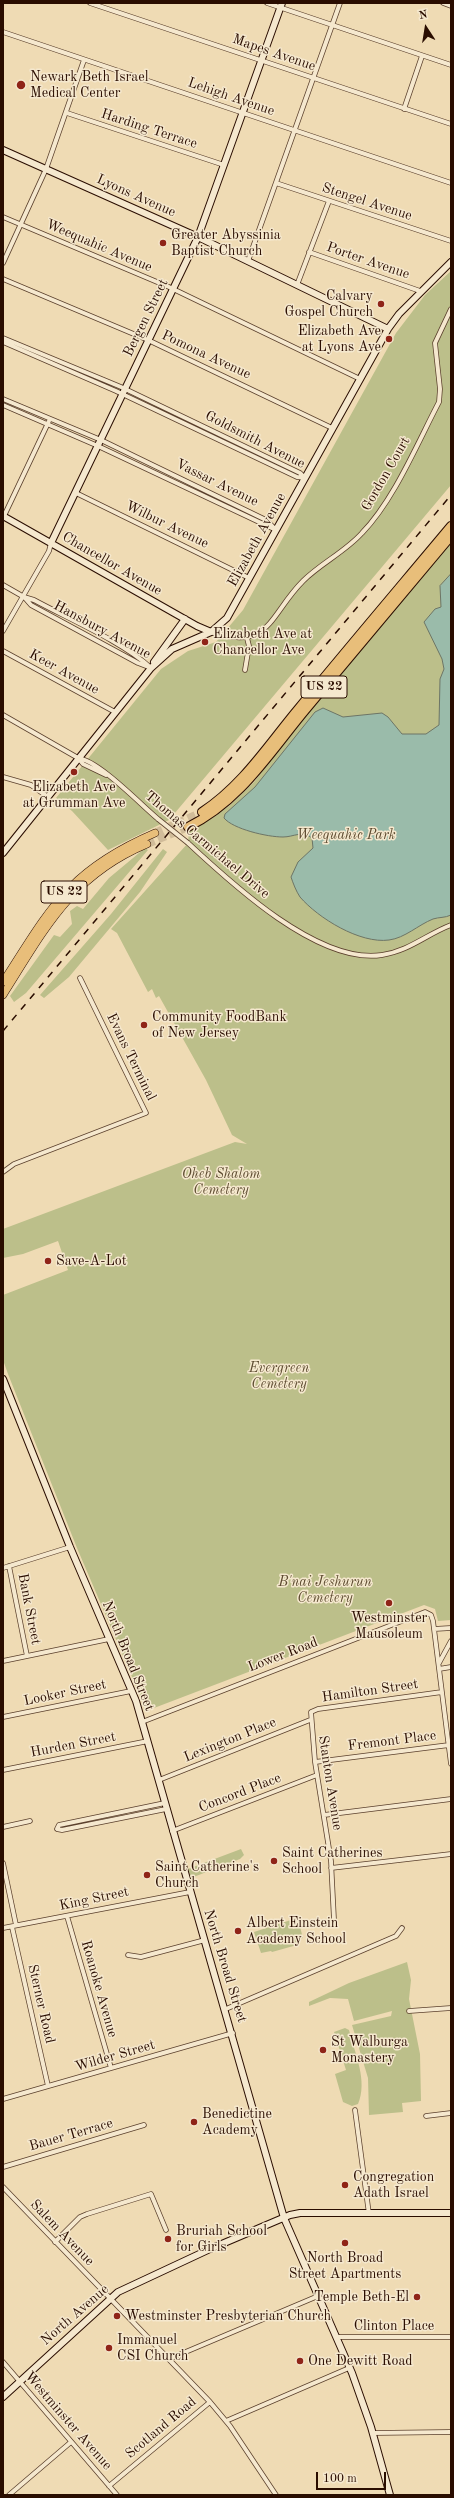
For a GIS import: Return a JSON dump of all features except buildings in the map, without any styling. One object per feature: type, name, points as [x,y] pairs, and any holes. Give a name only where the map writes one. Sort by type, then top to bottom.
[{"type":"highway","name":"US 22","points":[[202,812],[223,796],[248,772],[297,710],[451,526]]},
{"type":"highway","name":"US 22","points":[[188,827],[223,806],[251,780],[306,709],[451,536]]},
{"type":"highway","name":"US 22","points":[[3,982],[48,912],[73,882],[108,856],[155,833]]},
{"type":"highway","name":"US 22","points":[[3,995],[52,918],[74,892],[107,864],[147,844]]},
{"type":"main road","name":"Bergen Street","points":[[51,543],[198,237],[281,5]]},
{"type":"main road","name":"Lyons Avenue","points":[[3,150],[198,237],[388,329]]},
{"type":"main road","name":"Elizabeth Avenue","points":[[48,797],[151,668],[172,649],[211,632],[227,618],[388,329],[420,291],[451,262]]},
{"type":"main road","name":"Chancellor Avenue","points":[[4,516],[185,619],[211,632]]},
{"type":"main road","points":[[151,668],[185,619]]},
{"type":"main road","points":[[3,853],[48,797]]},
{"type":"main road","name":"North Broad Street","points":[[3,1378],[70,1546],[131,1690],[148,1741],[172,1831],[233,2033],[284,2218],[349,2368],[373,2433],[390,2495]]},
{"type":"main road","name":"North Avenue","points":[[3,2396],[118,2292],[210,2249],[284,2218],[300,2213],[369,2215],[451,2214]]},
{"type":"street","name":"Mapes Avenue","points":[[90,3],[451,124]]},
{"type":"street","points":[[267,3],[281,5],[333,25],[451,65]]},
{"type":"street","points":[[248,261],[340,3]]},
{"type":"street","points":[[442,3],[451,6]]},
{"type":"street","name":"Lehigh Avenue","points":[[3,32],[451,183]]},
{"type":"street","points":[[404,109],[422,56]]},
{"type":"street","points":[[3,264],[22,225],[46,169],[67,113],[84,60]]},
{"type":"street","name":"Harding Terrace","points":[[67,113],[224,165]]},
{"type":"street","name":"Stengel Avenue","points":[[276,183],[451,241]]},
{"type":"street","points":[[297,285],[329,201]]},
{"type":"street","name":"Weequahic Avenue","points":[[3,217],[173,289],[360,379]]},
{"type":"street","name":"Porter Avenue","points":[[309,252],[420,291]]},
{"type":"street","name":"Pomona Avenue","points":[[3,279],[148,340],[332,428]]},
{"type":"street","name":"Gordon Court","points":[[211,632],[232,639],[247,638],[266,628],[303,580],[361,534],[380,511],[439,402],[440,389],[435,343],[451,310]]},
{"type":"street","name":"Goldsmith Avenue","points":[[3,338],[13,344],[124,392],[300,473],[305,478]]},
{"type":"street","name":"Goldsmith Avenue","points":[[3,342],[13,344]]},
{"type":"street","name":"Vassar Avenue","points":[[3,399],[266,520],[276,530]]},
{"type":"street","name":"Vassar Avenue","points":[[3,405],[49,421]]},
{"type":"street","points":[[4,516],[49,421]]},
{"type":"street","name":"Vassar Avenue","points":[[100,443],[276,530]]},
{"type":"street","name":"Wilbur Avenue","points":[[76,493],[249,578]]},
{"type":"street","name":"Bergen Street","points":[[3,631],[24,597],[51,543]]},
{"type":"street","name":"Hansbury Avenue","points":[[3,585],[110,641],[140,658],[151,668]]},
{"type":"street","name":"Hansbury Avenue","points":[[24,597],[31,604],[107,646],[151,668]]},
{"type":"street","points":[[60,620],[63,616]]},
{"type":"street","points":[[246,670],[249,646],[247,638]]},
{"type":"street","points":[[107,646],[110,641]]},
{"type":"street","name":"Keer Avenue","points":[[3,651],[115,712]]},
{"type":"street","name":"Thomas Carmichael Drive","points":[[3,715],[78,758],[83,764],[106,775],[188,843],[240,891],[331,949],[350,955],[371,956],[400,952],[451,925]]},
{"type":"street","points":[[3,777],[30,785],[48,797]]},
{"type":"street","name":"Evans Terminal","points":[[3,1172],[14,1164],[146,1113],[80,978]]},
{"type":"street","points":[[3,1568],[70,1546]]},
{"type":"street","name":"Bank Street","points":[[9,1566],[27,1656]]},
{"type":"street","name":"Lower Road","points":[[142,1722],[421,1612],[431,1615],[434,1629]]},
{"type":"street","points":[[451,1628],[434,1629],[451,1764]]},
{"type":"street","points":[[3,1661],[109,1639]]},
{"type":"street","points":[[439,1663],[451,1641]]},
{"type":"street","points":[[439,1669],[451,1667]]},
{"type":"street","name":"Looker Street","points":[[3,1717],[131,1690]]},
{"type":"street","name":"Hamilton Street","points":[[310,1720],[311,1712],[318,1709],[442,1692]]},
{"type":"street","name":"Stanton Avenue","points":[[310,1720],[331,1868],[334,1920]]},
{"type":"street","name":"Lexington Place","points":[[159,1780],[310,1720]]},
{"type":"street","name":"Hurden Street","points":[[3,1770],[148,1741]]},
{"type":"street","name":"Fremont Place","points":[[315,1762],[449,1745]]},
{"type":"street","name":"Concord Place","points":[[172,1831],[317,1775]]},
{"type":"street","points":[[324,1815],[451,1799]]},
{"type":"street","points":[[165,1806],[126,1817],[62,1830],[57,1829],[59,1825],[90,1818],[125,1811],[165,1806]]},
{"type":"street","points":[[125,1811],[126,1817]]},
{"type":"street","points":[[90,1818],[92,1824]]},
{"type":"street","points":[[3,1827],[30,1821]]},
{"type":"street","points":[[331,1868],[451,1854]]},
{"type":"street","name":"Sterner Road","points":[[3,1863],[14,1926],[48,2086]]},
{"type":"street","name":"King Street","points":[[3,1928],[190,1892]]},
{"type":"street","name":"Roanoke Avenue","points":[[67,1916],[111,2068]]},
{"type":"street","points":[[226,2009],[396,1936],[402,1928]]},
{"type":"street","points":[[128,1955],[140,1957],[205,1940]]},
{"type":"street","points":[[409,2011],[451,2008]]},
{"type":"street","name":"Wilder Street","points":[[3,2099],[233,2033]]},
{"type":"street","points":[[355,2110],[369,2215]]},
{"type":"street","points":[[426,2116],[451,2113]]},
{"type":"street","name":"Bauer Terrace","points":[[3,2166],[144,2125]]},
{"type":"street","name":"Salem Avenue","points":[[3,2187],[210,2402],[226,2422],[276,2495]]},
{"type":"street","points":[[55,2242],[80,2217],[151,2194],[166,2230]]},
{"type":"street","points":[[168,2359],[318,2296]]},
{"type":"street","name":"Clinton Place","points":[[336,2337],[451,2337]]},
{"type":"street","name":"Westminster Avenue","points":[[3,2362],[117,2495]]},
{"type":"street","points":[[226,2422],[349,2368]]},
{"type":"street","name":"Scotland Road","points":[[109,2486],[210,2402]]},
{"type":"street","points":[[373,2433],[451,2432]]},
{"type":"street","points":[[9,2495],[71,2442]]},
{"type":"green space","points":[[451,271],[451,485],[169,820],[108,850],[72,811],[56,798],[161,669],[188,651],[216,642],[243,610],[396,333],[425,295]]},
{"type":"green space","points":[[451,542],[451,1620],[438,1621],[435,1609],[424,1605],[154,1708],[144,1705],[77,1548],[3,1360],[3,1295],[68,1270],[58,1241],[23,1254],[3,1258],[3,1229],[235,1142],[247,1144],[232,1135],[206,1080],[159,996],[156,998],[152,989],[148,992],[117,933],[111,929],[188,843],[189,831],[229,806],[254,782],[306,714]]},
{"type":"green space","points":[[145,848],[148,850],[26,993],[14,1002],[10,996],[54,935],[60,937],[72,924],[70,911],[77,906],[83,909],[109,878]]},
{"type":"green space","points":[[163,849],[167,852],[140,892],[69,977],[44,998],[40,995],[111,914]]},
{"type":"green space","points":[[241,1849],[244,1855],[240,1859],[191,1878],[188,1869]]},
{"type":"green space","points":[[291,1920],[293,1929],[300,1927],[303,1938],[296,1940],[297,1945],[272,1952],[261,1953],[254,1932]]},
{"type":"green space","points":[[407,1962],[411,1980],[409,1999],[420,2054],[421,2101],[402,2103],[403,2112],[369,2115],[368,2078],[352,2025],[391,2016],[392,2011],[354,2021],[348,1999],[330,1998],[309,2006],[309,2002],[349,1983]]},
{"type":"green space","points":[[345,2028],[349,2030],[360,2067],[362,2086],[358,2104],[352,2106],[343,2102],[335,2074],[346,2070],[334,2032]]},
{"type":"shaded area","name":"Weequahic Park","points":[[451,574],[451,915],[433,919],[395,939],[378,940],[365,938],[353,934],[328,921],[308,905],[297,892],[291,877],[298,862],[313,848],[312,838],[305,834],[287,837],[268,836],[242,829],[228,822],[224,818],[225,814],[255,787],[315,712],[323,708],[343,717],[382,713],[388,717],[402,734],[426,734],[439,725],[440,679],[444,669],[442,659],[424,622],[435,609],[441,607],[440,586]]},
{"type":"tunnel","points":[[155,833],[202,812]]},
{"type":"tunnel","points":[[147,844],[188,827]]},
{"type":"railway","points":[[3,1031],[451,495]]},
{"type":"place","name":"Newark Beth Israel Medical Center","points":[[21,85]]},
{"type":"place","name":"Greater Abyssinia Baptist Church","points":[[163,243]]},
{"type":"place","name":"Calvary Gospel Church","points":[[381,304]]},
{"type":"place","name":"Elizabeth Ave at Lyons Ave","points":[[389,339]]},
{"type":"place","name":"Elizabeth Ave at Chancellor Ave","points":[[205,642]]},
{"type":"place","name":"Elizabeth Ave at Grumman Ave","points":[[74,772]]},
{"type":"place","name":"Community FoodBank of New Jersey","points":[[144,1025]]},
{"type":"place","name":"Save-A-Lot","points":[[48,1261]]},
{"type":"place","name":"Westminster Mausoleum","points":[[389,1603]]},
{"type":"place","name":"Saint Catherines School","points":[[274,1861]]},
{"type":"place","name":"Saint Catherine's Church","points":[[147,1875]]},
{"type":"place","name":"Albert Einstein Academy School","points":[[238,1931]]},
{"type":"place","name":"St Walburga Monastery","points":[[323,2050]]},
{"type":"place","name":"Benedictine Academy","points":[[194,2122]]},
{"type":"place","name":"Congregation Adath Israel","points":[[345,2185]]},
{"type":"place","name":"Bruriah School for Girls","points":[[168,2239]]},
{"type":"place","name":"North Broad Street Apartments","points":[[345,2243]]},
{"type":"place","name":"Temple Beth-El","points":[[417,2297]]},
{"type":"place","name":"Westminster Presbyterian Church","points":[[117,2316]]},
{"type":"place","name":"Immanuel CSI Church","points":[[109,2348]]},
{"type":"place","name":"One Dewitt Road","points":[[300,2361]]},
{"type":"park label","name":"Oheb Shalom Cemetery","points":[[221,1182]]},
{"type":"park label","name":"Evergreen Cemetery","points":[[279,1376]]},
{"type":"park label","name":"B'nai Jeshurun Cemetery","points":[[325,1590]]}]
